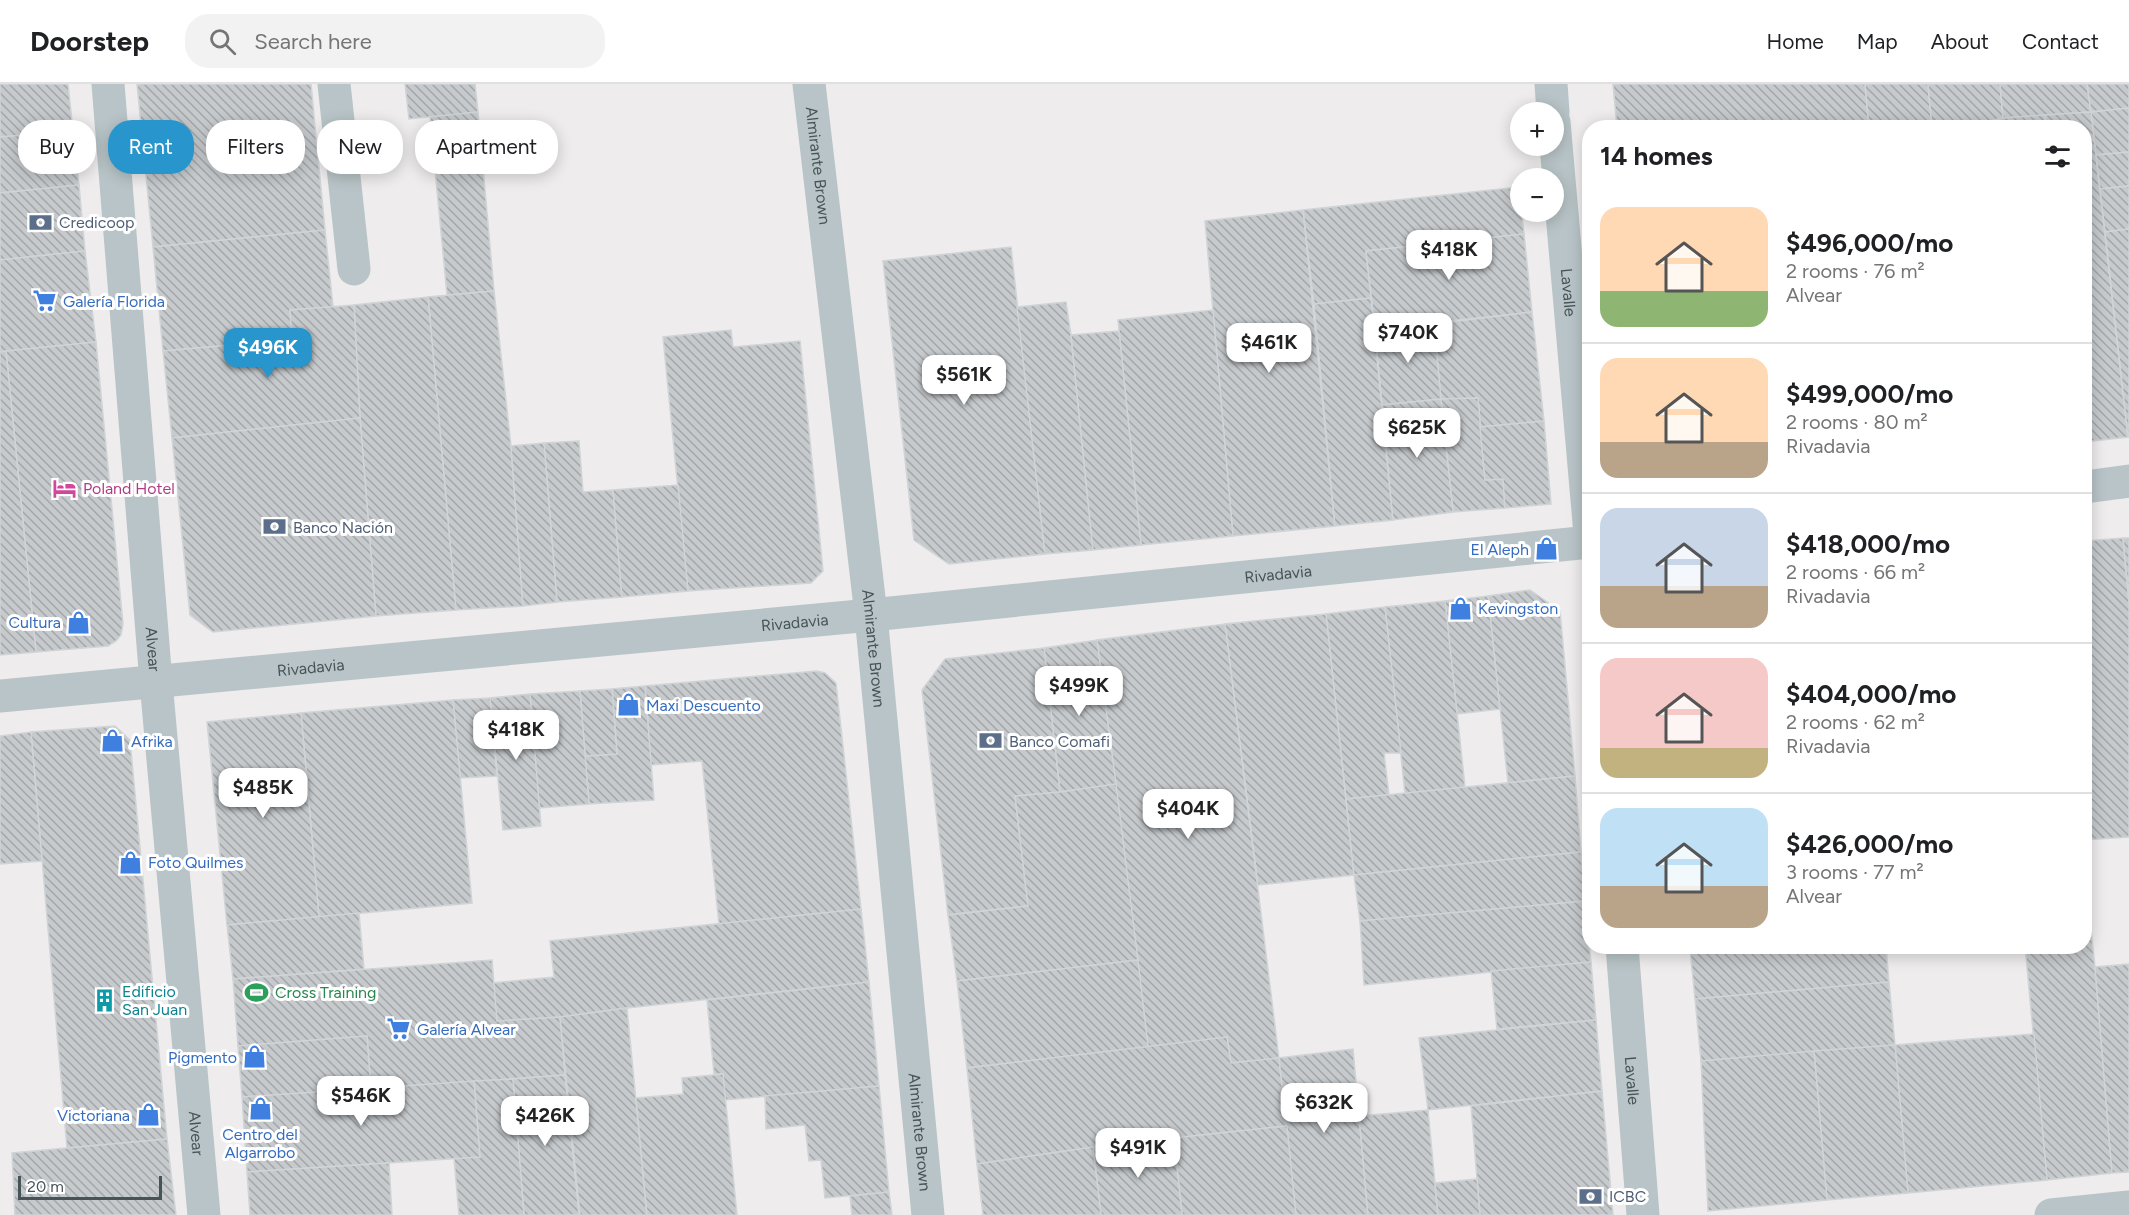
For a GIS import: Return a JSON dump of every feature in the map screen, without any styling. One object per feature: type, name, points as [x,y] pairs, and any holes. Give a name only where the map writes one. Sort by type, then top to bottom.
[{"type":"street","name":"Alvear","points":[[108,84],[156,682],[204,1215]]},
{"type":"street","points":[[334,84],[354,269]]},
{"type":"street","name":"Almirante Brown","points":[[809,84],[871,615],[928,1215]]},
{"type":"street","points":[[1551,84],[1552,102]]},
{"type":"street","name":"Lavalle","points":[[1557,156],[1582,442]]},
{"type":"street","points":[[2092,486],[2129,481]]},
{"type":"street","name":"Rivadavia","points":[[0,696],[871,615],[1582,543]]},
{"type":"street","name":"Lavalle","points":[[1623,954],[1643,1215]]},
{"type":"street","points":[[2051,1215],[2129,1207]]},
{"type":"building","points":[[0,84],[68,84],[72,120],[18,120],[18,136],[0,137]]},
{"type":"building","points":[[137,84],[311,84],[317,147],[317,174],[320,174],[325,230],[153,247],[146,174],[194,174],[194,120],[141,120]]},
{"type":"building","points":[[405,84],[475,84],[478,112],[409,119]]},
{"type":"building","points":[[1613,84],[1865,84],[1868,120],[1616,120]]},
{"type":"building","points":[[1865,84],[1928,84],[1931,120],[1868,120]]},
{"type":"building","points":[[1928,84],[2000,84],[2003,118],[1931,120]]},
{"type":"building","points":[[2000,84],[2087,84],[2091,112],[2003,118]]},
{"type":"building","points":[[2087,84],[2129,84],[2129,108],[2091,112]]},
{"type":"building","points":[[2129,108],[2129,152],[2096,155],[2091,112]]},
{"type":"building","points":[[478,112],[479,120],[430,120],[430,117]]},
{"type":"building","points":[[2091,112],[2092,120],[2045,120],[2045,115]]},
{"type":"building","points":[[2045,115],[2045,120],[1995,120]]},
{"type":"building","points":[[2092,121],[2128,437],[2092,441]]},
{"type":"building","points":[[18,136],[18,174],[78,174],[79,185],[0,193],[0,137]]},
{"type":"building","points":[[2129,152],[2129,186],[2100,189],[2096,155]]},
{"type":"building","points":[[435,174],[484,174],[494,291],[447,295]]},
{"type":"building","name":"Credicoop","points":[[79,185],[85,251],[0,260],[0,193]]},
{"type":"building","points":[[2129,186],[2129,229],[2105,232],[2100,189]]},
{"type":"building","points":[[1510,188],[1510,222],[1523,222],[1524,234],[1366,251],[1371,298],[1314,304],[1303,210]]},
{"type":"building","points":[[1303,210],[1335,526],[1233,536],[1205,221]]},
{"type":"building","points":[[2129,229],[2129,437],[2128,437],[2105,232]]},
{"type":"building","points":[[325,230],[333,307],[290,310],[292,340],[163,351],[153,247]]},
{"type":"building","points":[[1524,234],[1532,312],[1375,329],[1366,251]]},
{"type":"building","points":[[1011,247],[1045,554],[949,564],[914,540],[883,261]]},
{"type":"building","name":"Galería Florida","points":[[85,251],[96,342],[0,352],[0,260]]},
{"type":"building","points":[[494,291],[511,446],[523,606],[456,610],[428,297]]},
{"type":"building","points":[[428,297],[456,610],[376,616],[360,418],[354,305]]},
{"type":"building","points":[[1371,298],[1393,520],[1335,526],[1314,304]]},
{"type":"building","points":[[1066,302],[1093,550],[1045,554],[1017,307]]},
{"type":"building","points":[[354,305],[360,418],[172,438],[163,351],[292,340],[290,310]]},
{"type":"building","points":[[1213,310],[1233,536],[1141,545],[1118,320]]},
{"type":"building","points":[[1532,312],[1544,421],[1480,427],[1478,398],[1441,399],[1434,324]]},
{"type":"building","points":[[1434,324],[1441,399],[1382,405],[1375,329]]},
{"type":"building","points":[[731,330],[733,347],[800,341],[823,571],[811,583],[688,591],[663,337]]},
{"type":"building","points":[[1119,331],[1141,545],[1093,550],[1071,335]]},
{"type":"building","name":"Poland Hotel","points":[[96,342],[123,624],[121,635],[108,646],[36,652],[6,351]]},
{"type":"building","points":[[6,351],[36,652],[0,655],[0,352]]},
{"type":"building","points":[[1478,398],[1485,480],[1503,479],[1505,508],[1453,512],[1441,399]]},
{"type":"building","points":[[1441,399],[1453,512],[1393,520],[1382,405]]},
{"type":"building","name":"Banco Nación","points":[[360,418],[376,616],[213,632],[190,615],[172,438]]},
{"type":"building","points":[[1544,421],[1551,504],[1505,508],[1503,479],[1485,480],[1480,427]]},
{"type":"building","points":[[579,441],[583,492],[613,490],[622,597],[557,602],[544,443]]},
{"type":"building","points":[[544,443],[557,602],[523,606],[511,446]]},
{"type":"building","points":[[678,485],[688,591],[622,597],[613,490]]},
{"type":"building","points":[[2123,538],[2129,602],[2129,837],[2092,840],[2092,540]]},
{"type":"building","points":[[2123,538],[2129,538],[2129,602]]},
{"type":"building","points":[[1530,590],[1560,611],[1575,776],[1508,783],[1488,596]]},
{"type":"building","points":[[1488,596],[1500,709],[1457,714],[1445,601]]},
{"type":"building","points":[[1445,601],[1465,787],[1405,794],[1385,607]]},
{"type":"building","points":[[1385,607],[1401,753],[1384,753],[1389,795],[1346,799],[1326,614]]},
{"type":"building","points":[[1326,614],[1354,875],[1258,885],[1225,624]]},
{"type":"building","points":[[1225,624],[1279,1058],[1231,1063],[1227,1037],[1148,1047],[1097,640]]},
{"type":"building","points":[[1097,640],[1116,784],[1060,792],[1044,648]]},
{"type":"building","name":"Banco Comafi","points":[[1044,648],[1060,792],[1015,796],[1028,906],[948,915],[922,690],[945,659]]},
{"type":"building","points":[[817,671],[825,673],[836,683],[861,909],[719,924],[702,761],[651,765],[645,686]]},
{"type":"building","points":[[645,686],[654,800],[589,804],[585,756],[617,754],[612,689]]},
{"type":"building","points":[[612,689],[617,754],[585,756],[580,691]]},
{"type":"building","points":[[580,691],[589,804],[539,808],[530,694]]},
{"type":"building","points":[[530,694],[541,826],[503,830],[490,698]]},
{"type":"building","points":[[490,698],[497,776],[460,778],[453,700]]},
{"type":"building","points":[[453,700],[472,903],[319,917],[301,713]]},
{"type":"building","points":[[301,713],[319,917],[227,925],[207,722]]},
{"type":"building","name":"Edificio San Juan","points":[[115,726],[130,740],[167,1139],[67,1148],[31,732]]},
{"type":"building","points":[[31,732],[42,861],[0,864],[0,736]]},
{"type":"building","points":[[1575,776],[1581,852],[1354,875],[1346,799]]},
{"type":"building","points":[[1116,784],[1138,960],[957,981],[948,915],[1028,906],[1015,796]]},
{"type":"building","points":[[1581,852],[1582,901],[1360,921],[1354,875]]},
{"type":"building","points":[[1582,901],[1582,954],[1590,954],[1591,962],[1364,985],[1360,921]]},
{"type":"building","points":[[861,909],[869,982],[560,1017],[497,1021],[493,983],[554,977],[550,941]]},
{"type":"building","points":[[359,913],[364,969],[233,979],[227,925]]},
{"type":"building","points":[[2092,939],[2112,1173],[2047,1180],[2026,954],[2092,954]]},
{"type":"building","points":[[1690,954],[1887,954],[1889,982],[1695,999]]},
{"type":"building","name":"Galería Alvear","points":[[492,960],[497,1021],[560,1017],[565,1075],[371,1089],[367,1036],[238,1046],[233,979]]},
{"type":"building","points":[[1138,960],[1148,1047],[967,1068],[957,981]]},
{"type":"building","points":[[1591,962],[1596,1020],[1497,1029],[1491,971]]},
{"type":"building","points":[[2129,964],[2129,1172],[2112,1173],[2095,967]]},
{"type":"building","points":[[869,982],[879,1086],[725,1100],[723,1074],[714,1074],[707,1000]]},
{"type":"building","points":[[1889,982],[1895,1045],[1701,1061],[1695,999]]},
{"type":"building","points":[[627,1008],[647,1215],[580,1215],[560,1017]]},
{"type":"building","points":[[1596,1020],[1602,1091],[1428,1110],[1419,1038]]},
{"type":"building","points":[[2034,1034],[2047,1180],[1908,1193],[1895,1045]]},
{"type":"building","points":[[367,1036],[371,1089],[242,1097],[238,1046]]},
{"type":"building","points":[[1227,1037],[1231,1063],[1279,1058],[1287,1126],[1093,1147],[977,1164],[967,1068]]},
{"type":"building","points":[[1895,1045],[1908,1193],[1827,1200],[1814,1051]]},
{"type":"building","points":[[1353,1049],[1368,1215],[1296,1215],[1279,1058]]},
{"type":"building","points":[[1814,1051],[1827,1200],[1708,1211],[1701,1061]]},
{"type":"building","points":[[723,1074],[737,1215],[647,1215],[636,1098],[683,1094],[682,1078]]},
{"type":"building","points":[[565,1075],[579,1215],[524,1215],[513,1079]]},
{"type":"building","points":[[513,1079],[524,1215],[459,1215],[454,1158],[480,1157],[474,1081]]},
{"type":"building","points":[[474,1081],[480,1157],[247,1172],[242,1097]]},
{"type":"building","points":[[879,1086],[889,1192],[825,1198],[821,1160],[809,1161],[805,1125],[766,1129],[765,1096]]},
{"type":"building","points":[[1602,1091],[1613,1215],[1480,1215],[1471,1106]]},
{"type":"building","points":[[1428,1110],[1438,1215],[1368,1215],[1359,1116]]},
{"type":"building","points":[[1287,1126],[1296,1215],[1182,1215],[1174,1138]]},
{"type":"building","points":[[1174,1138],[1182,1215],[1101,1215],[1093,1147]]},
{"type":"building","points":[[167,1139],[176,1215],[15,1215],[12,1153]]},
{"type":"building","points":[[1093,1147],[1101,1215],[983,1215],[977,1164]]},
{"type":"building","points":[[389,1163],[392,1215],[250,1215],[247,1172]]},
{"type":"building","points":[[1477,1179],[1480,1215],[1438,1215],[1435,1183]]},
{"type":"building","points":[[889,1192],[892,1215],[852,1215],[850,1196]]},
{"type":"place","name":"Credicoop","points":[[41,222]]},
{"type":"place","name":"Galería Florida","points":[[45,301]]},
{"type":"place","name":"Poland Hotel","points":[[65,488]]},
{"type":"place","name":"Banco Nación","points":[[275,527]]},
{"type":"place","name":"El Aleph","points":[[1547,549]]},
{"type":"place","name":"Kevingston","points":[[1460,608]]},
{"type":"place","name":"Cultura","points":[[79,622]]},
{"type":"place","name":"Maxi Descuento","points":[[628,705]]},
{"type":"place","name":"Afrika","points":[[113,741]]},
{"type":"place","name":"Banco Comafi","points":[[991,741]]},
{"type":"place","name":"Foto Quilmes","points":[[130,862]]},
{"type":"place","name":"Cross Training","points":[[257,992]]},
{"type":"place","name":"Edificio San Juan","points":[[104,1000]]},
{"type":"place","name":"Galería Alvear","points":[[399,1029]]},
{"type":"place","name":"Pigmento","points":[[255,1057]]},
{"type":"place","name":"Centro del Algarrobo","points":[[260,1109]]},
{"type":"place","name":"Victoriana","points":[[148,1115]]},
{"type":"place","name":"ICBC","points":[[1591,1196]]}]
